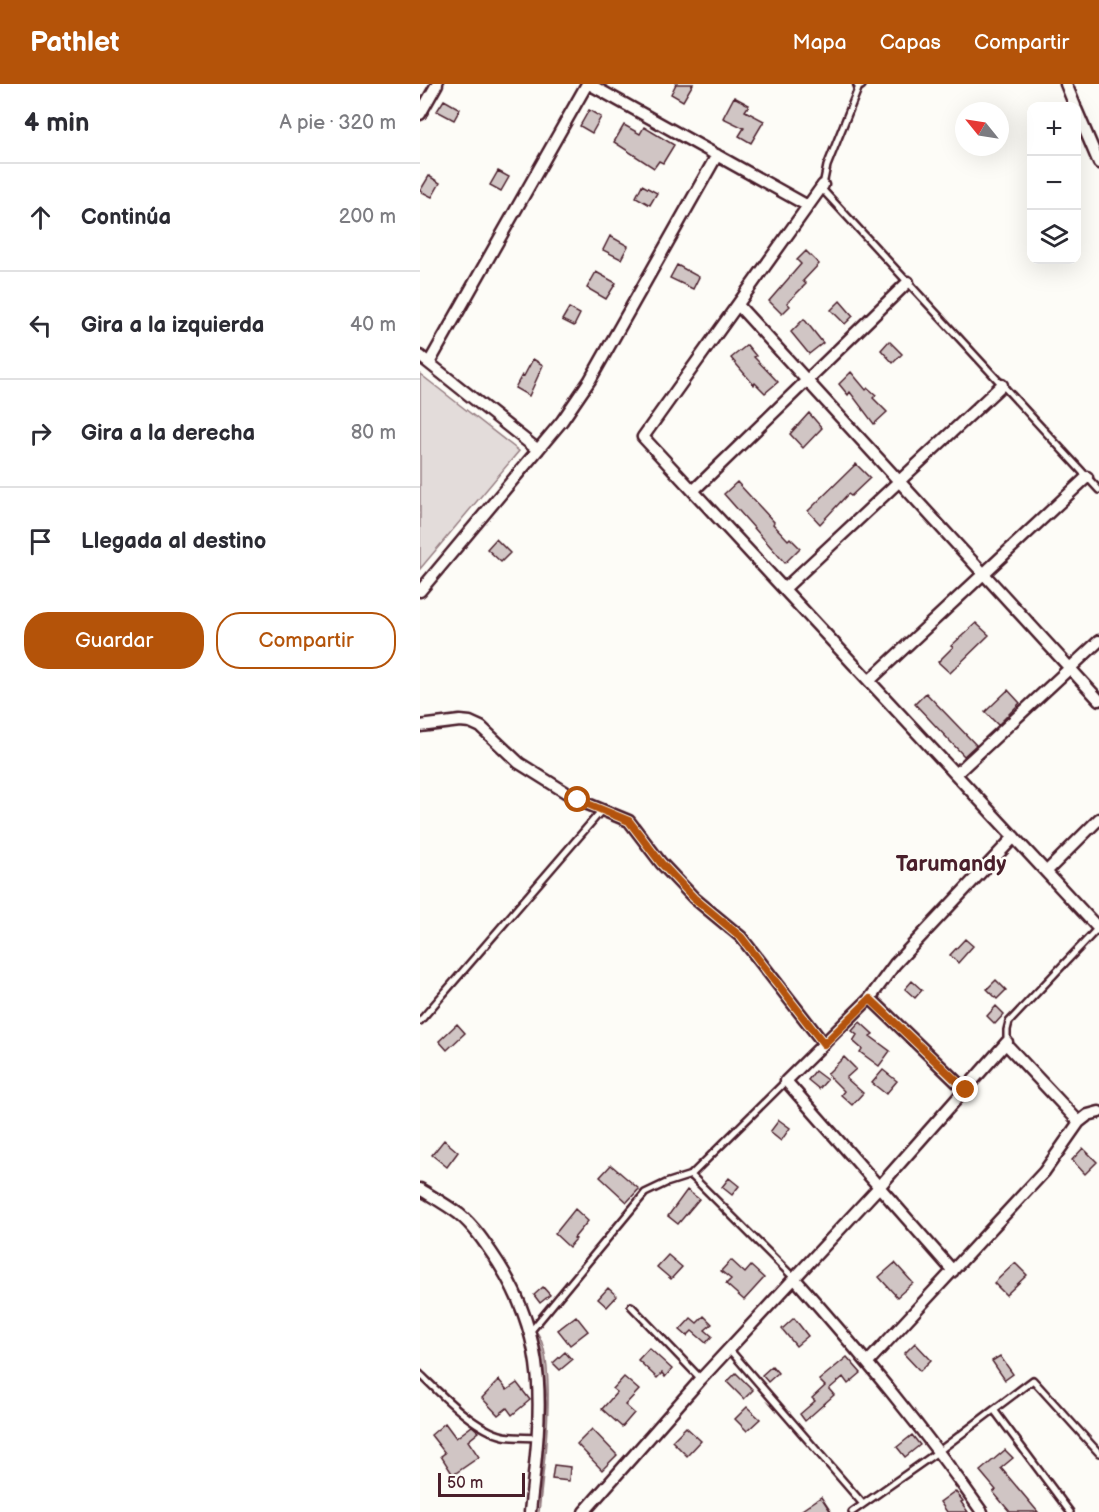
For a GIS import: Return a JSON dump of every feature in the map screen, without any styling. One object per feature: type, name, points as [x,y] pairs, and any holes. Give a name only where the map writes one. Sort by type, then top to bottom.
[{"type":"street","points":[[420,114],[436,84]]},
{"type":"street","points":[[538,450],[424,359],[588,84],[808,206]]},
{"type":"street","points":[[1066,84],[1074,102]]},
{"type":"street","points":[[1081,120],[1099,163]]},
{"type":"street","points":[[420,591],[562,421],[590,380],[717,155]]},
{"type":"street","points":[[822,186],[643,437],[1099,928]]},
{"type":"street","points":[[693,491],[908,282]]},
{"type":"street","points":[[738,305],[1099,700]]},
{"type":"street","points":[[784,589],[1002,385]]},
{"type":"street","points":[[869,681],[1087,477]]},
{"type":"street","points":[[956,774],[1099,641]]},
{"type":"street","points":[[420,726],[460,721],[471,722],[481,727],[519,762],[578,800],[629,821],[661,863],[694,898],[741,937],[824,1044]]},
{"type":"street","points":[[1046,872],[1099,819]]},
{"type":"street","points":[[952,1271],[786,1081],[870,999],[895,964],[1014,837]]},
{"type":"street","points":[[870,999],[966,1090]]},
{"type":"street","points":[[584,1512],[701,1379],[879,1187],[1007,1043],[1079,1122]]},
{"type":"street","points":[[868,1362],[1044,1172],[1079,1122],[1088,1115],[1099,1112]]},
{"type":"street","points":[[420,1189],[460,1215],[484,1241],[504,1273],[530,1332],[537,1359],[540,1388],[538,1438],[530,1512]]},
{"type":"street","points":[[795,1279],[868,1362],[939,1451],[981,1512]]},
{"type":"lane","points":[[860,84],[827,166],[822,186],[1099,490]]},
{"type":"lane","points":[[420,1021],[602,810]]},
{"type":"lane","points":[[1007,1043],[1006,1030],[1009,1023],[1099,928]]},
{"type":"lane","points":[[530,1332],[645,1193],[652,1188],[691,1175],[786,1081]]},
{"type":"lane","points":[[691,1175],[795,1279]]},
{"type":"lane","points":[[631,1306],[701,1379]]},
{"type":"lane","points":[[729,1349],[863,1504]]},
{"type":"lane","points":[[420,1374],[451,1402],[490,1431],[505,1436],[538,1438]]},
{"type":"lane","points":[[852,1512],[939,1451],[1033,1380],[1099,1453]]},
{"type":"lane","points":[[994,1410],[1070,1512]]},
{"type":"shaded area","points":[[420,374],[519,451],[420,569]]},
{"type":"shaded area","points":[[536,1331],[543,1345],[548,1390],[546,1445],[539,1512],[547,1398],[542,1353]]},
{"type":"building","points":[[676,84],[693,84],[683,101],[671,94]]},
{"type":"building","points":[[734,97],[749,105],[745,111],[764,121],[751,143],[739,136],[744,128],[723,118]]},
{"type":"building","points":[[444,100],[460,109],[454,120],[437,111]]},
{"type":"building","points":[[589,110],[601,117],[592,133],[580,126]]},
{"type":"building","points":[[624,125],[640,134],[644,127],[674,145],[663,163],[659,161],[654,168],[614,142]]},
{"type":"building","points":[[498,171],[509,177],[501,191],[490,185]]},
{"type":"building","points":[[429,176],[440,183],[432,197],[420,191]]},
{"type":"building","points":[[642,185],[657,193],[650,205],[636,197]]},
{"type":"building","points":[[610,236],[628,246],[621,259],[603,250]]},
{"type":"building","points":[[806,251],[819,264],[803,281],[806,284],[787,303],[790,306],[782,314],[769,301],[801,264],[797,260]]},
{"type":"building","points":[[677,265],[699,277],[693,289],[670,278]]},
{"type":"building","points":[[596,272],[616,283],[606,299],[587,288]]},
{"type":"building","points":[[840,301],[853,316],[845,324],[831,310]]},
{"type":"building","points":[[569,308],[580,314],[574,326],[562,320]]},
{"type":"building","points":[[804,319],[823,343],[809,354],[791,332]]},
{"type":"building","points":[[889,341],[902,354],[893,363],[881,350]]},
{"type":"building","points":[[747,345],[756,356],[754,357],[778,382],[765,393],[755,383],[754,385],[731,358]]},
{"type":"building","points":[[533,359],[543,365],[529,396],[515,388]]},
{"type":"building","points":[[851,372],[866,390],[868,388],[876,395],[873,398],[887,412],[874,424],[850,392],[848,395],[839,384]]},
{"type":"building","points":[[809,413],[822,428],[803,448],[790,434]]},
{"type":"building","points":[[856,464],[870,478],[851,496],[848,494],[820,524],[808,511]]},
{"type":"building","points":[[737,482],[788,540],[790,538],[800,548],[785,563],[724,494]]},
{"type":"building","points":[[496,539],[510,553],[501,562],[487,549]]},
{"type":"building","points":[[976,623],[989,635],[950,673],[938,662],[953,647],[951,646]]},
{"type":"building","points":[[1008,690],[1020,703],[998,725],[985,712]]},
{"type":"building","points":[[926,693],[976,745],[964,756],[915,704]]},
{"type":"building","points":[[965,939],[973,946],[958,963],[950,955]]},
{"type":"building","points":[[996,980],[1006,990],[997,999],[987,989]]},
{"type":"building","points":[[912,981],[922,990],[915,998],[905,989]]},
{"type":"building","points":[[996,1006],[1004,1014],[995,1024],[987,1016]]},
{"type":"building","points":[[860,1022],[873,1034],[870,1036],[890,1051],[879,1066],[860,1052],[862,1049],[853,1041],[857,1035],[852,1031]]},
{"type":"building","points":[[457,1024],[465,1033],[447,1050],[439,1041]]},
{"type":"building","points":[[844,1057],[856,1069],[846,1078],[863,1093],[852,1105],[841,1095],[844,1091],[827,1074]]},
{"type":"building","points":[[883,1070],[897,1081],[886,1094],[872,1083]]},
{"type":"building","points":[[815,1071],[827,1080],[819,1089],[808,1080]]},
{"type":"building","points":[[779,1120],[790,1128],[781,1141],[770,1132]]},
{"type":"building","points":[[444,1140],[458,1152],[447,1167],[432,1155]]},
{"type":"building","points":[[1083,1148],[1097,1162],[1085,1174],[1072,1160]]},
{"type":"building","points":[[611,1165],[639,1189],[627,1202],[600,1177]]},
{"type":"building","points":[[729,1178],[739,1186],[732,1195],[722,1187]]},
{"type":"building","points":[[687,1190],[699,1199],[678,1224],[668,1216]]},
{"type":"building","points":[[575,1209],[588,1221],[569,1247],[555,1234]]},
{"type":"building","points":[[668,1255],[682,1267],[671,1279],[657,1267]]},
{"type":"building","points":[[731,1260],[745,1273],[751,1266],[764,1278],[744,1300],[726,1284],[731,1279],[721,1271]]},
{"type":"building","points":[[895,1263],[913,1283],[897,1297],[879,1277]]},
{"type":"building","points":[[1015,1263],[1027,1275],[1006,1295],[994,1283]]},
{"type":"building","points":[[543,1287],[550,1295],[540,1303],[534,1295]]},
{"type":"building","points":[[608,1288],[617,1296],[607,1307],[598,1299]]},
{"type":"building","points":[[576,1316],[588,1331],[570,1345],[558,1330]]},
{"type":"building","points":[[704,1316],[712,1324],[705,1330],[712,1336],[706,1343],[692,1331],[687,1336],[680,1330],[691,1318],[697,1323]]},
{"type":"building","points":[[794,1318],[808,1336],[796,1346],[782,1329]]},
{"type":"building","points":[[915,1343],[931,1360],[920,1371],[904,1354]]},
{"type":"building","points":[[649,1348],[672,1369],[665,1377],[662,1373],[657,1378],[638,1360]]},
{"type":"building","points":[[565,1352],[572,1360],[560,1370],[553,1363]]},
{"type":"building","points":[[1000,1356],[1013,1374],[1005,1380],[992,1361]]},
{"type":"building","points":[[847,1357],[861,1373],[848,1384],[843,1377],[829,1389],[834,1395],[805,1421],[800,1414],[815,1401],[812,1398],[825,1386],[819,1380]]},
{"type":"building","points":[[772,1366],[778,1373],[768,1382],[762,1375]]},
{"type":"building","points":[[736,1373],[753,1390],[744,1399],[727,1382]]},
{"type":"building","points":[[624,1377],[639,1390],[625,1405],[634,1413],[622,1427],[602,1409],[617,1392],[613,1389]]},
{"type":"building","points":[[499,1380],[507,1390],[517,1383],[530,1400],[512,1415],[507,1408],[498,1415],[482,1398]]},
{"type":"building","points":[[747,1407],[760,1419],[747,1431],[735,1419]]},
{"type":"building","points":[[445,1423],[456,1438],[472,1426],[479,1432],[468,1441],[479,1457],[453,1475],[441,1456],[445,1453],[431,1435]]},
{"type":"building","points":[[686,1427],[701,1441],[687,1456],[672,1441]]},
{"type":"building","points":[[592,1429],[617,1455],[602,1470],[577,1444]]},
{"type":"building","points":[[912,1435],[920,1445],[905,1457],[897,1447]]},
{"type":"building","points":[[1005,1450],[1013,1458],[1001,1468],[1038,1512],[1010,1512],[993,1492],[996,1490],[980,1471]]},
{"type":"building","points":[[554,1465],[570,1467],[569,1481],[552,1479]]},
{"type":"building","points":[[955,1491],[968,1512],[947,1512],[940,1502]]},
{"type":"building","points":[[821,1497],[831,1512],[799,1512]]},
{"type":"district","name":"Tarumandy","points":[[951,864]]},
{"type":"route","points":[[578,800],[629,821],[661,863],[694,898],[741,937],[824,1044],[870,999],[966,1090]]}]
